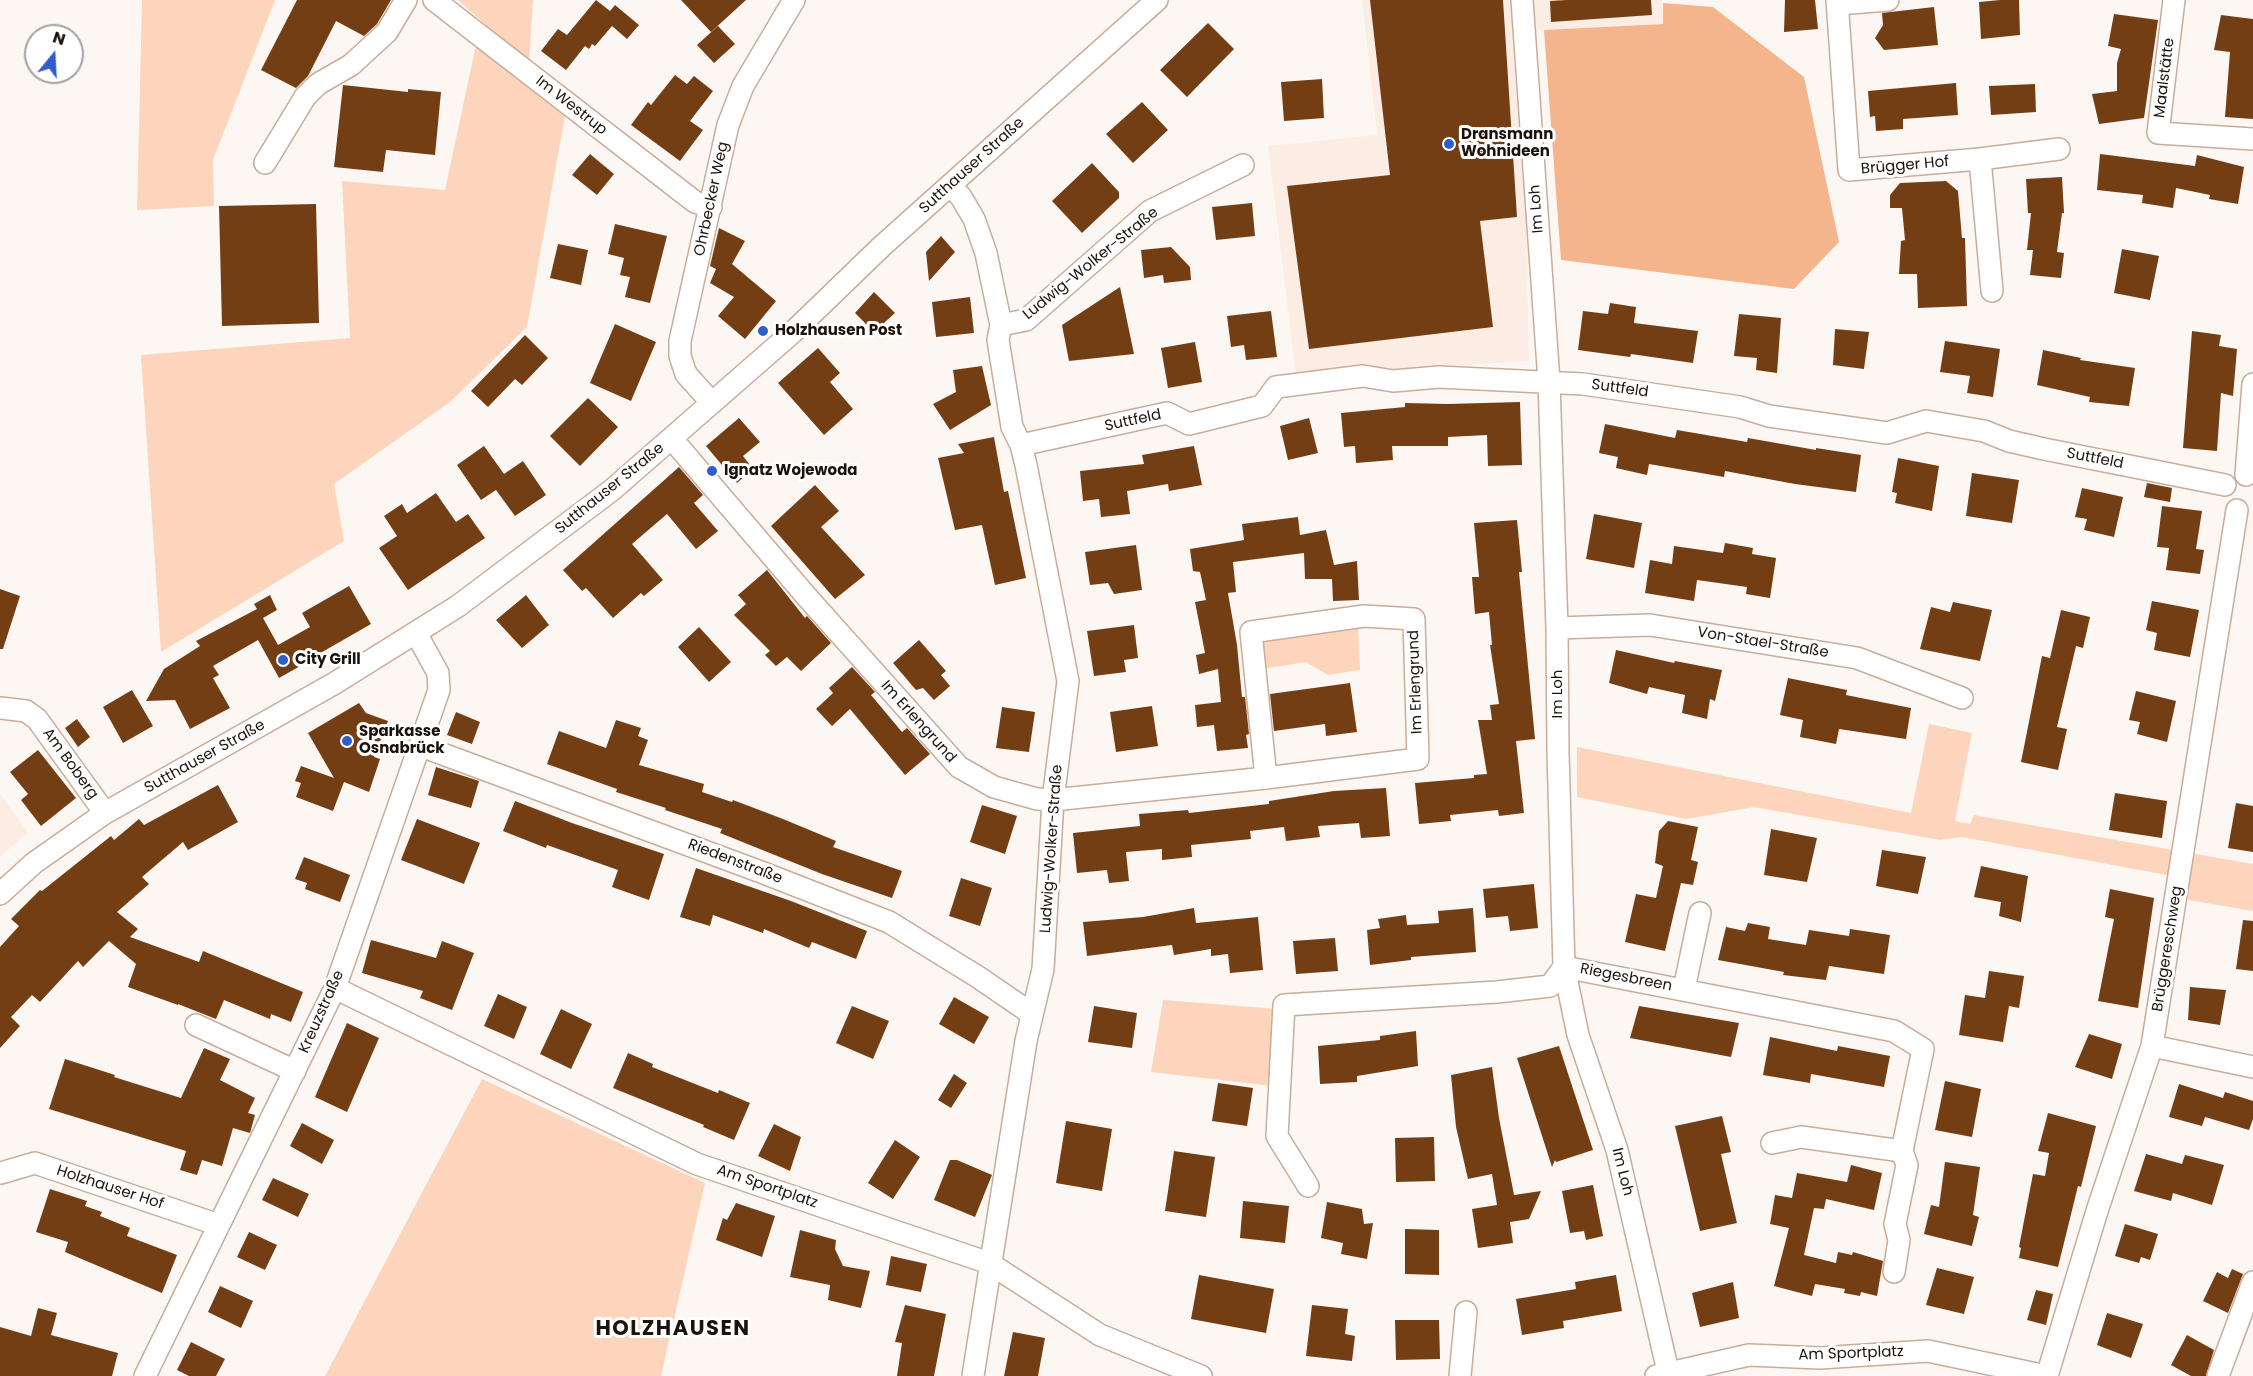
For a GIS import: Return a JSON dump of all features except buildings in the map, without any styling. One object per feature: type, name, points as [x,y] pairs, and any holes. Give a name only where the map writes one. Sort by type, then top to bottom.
[{"type":"street","points":[[265,164],[305,97],[318,84],[351,64],[387,32],[406,0]]},
{"type":"street","name":"Im Westrup","points":[[434,0],[695,202],[711,207]]},
{"type":"street","name":"Ohrbecker Weg","points":[[712,403],[686,374],[680,356],[680,341],[728,125],[743,86],[794,0]]},
{"type":"street","name":"Sutthauser Straße","points":[[0,894],[34,863],[105,813],[266,723],[416,633],[471,597],[612,490],[793,332],[880,247],[1157,0]]},
{"type":"street","name":"Im Loh","points":[[1522,0],[1549,381],[1564,967],[1578,1035],[1617,1150],[1664,1375]]},
{"type":"street","points":[[1838,2],[1888,0]]},
{"type":"street","name":"Maalstätte","points":[[2174,0],[2158,134],[2253,139]]},
{"type":"street","name":"Brügger Hof","points":[[1838,2],[1849,170],[1980,159],[2059,149]]},
{"type":"street","points":[[1980,159],[1992,291]]},
{"type":"street","name":"Ludwig-Wolker-Straße","points":[[1001,325],[1026,320],[1150,211],[1243,165]]},
{"type":"street","name":"Ludwig-Wolker-Straße","points":[[951,186],[961,197],[974,219],[986,253],[1001,325],[998,340],[1012,427],[1021,445],[1068,681],[1053,800],[1043,969],[1026,1041],[989,1263],[973,1376]]},
{"type":"street","name":"Suttfeld","points":[[1021,445],[1167,413],[1189,424],[1262,406],[1276,387],[1363,376],[1394,381],[1439,377],[1582,384],[1729,405],[1769,416],[1887,433],[1926,421],[1984,431],[2009,441],[2225,485]]},
{"type":"street","points":[[2225,485],[2230,478],[2238,475],[2249,477],[2253,384]]},
{"type":"street","name":"Im Erlengrund","points":[[672,439],[807,597],[959,767],[994,787],[1037,799],[1053,800],[1266,778],[1418,759],[1414,619],[1364,616],[1251,632],[1266,778]]},
{"type":"street","name":"Brüggereschweg","points":[[2046,1376],[2097,1211],[2152,1046],[2245,509],[2230,507],[2223,493],[2225,485]]},
{"type":"street","name":"Von-Stael-Straße","points":[[1557,628],[1650,624],[1857,658],[1962,698]]},
{"type":"street","name":"Kreuzstraße","points":[[146,1376],[335,988],[439,690],[438,673],[416,633]]},
{"type":"street","name":"Am Boberg","points":[[0,708],[26,711],[37,719],[105,813]]},
{"type":"street","name":"Riedenstraße","points":[[421,746],[889,922],[978,977],[1032,1014]]},
{"type":"street","points":[[1684,989],[1700,913]]},
{"type":"street","name":"Riegesbreen","points":[[1308,1186],[1277,1136],[1284,1005],[1497,992],[1550,986],[1564,967],[1894,1031],[1923,1049],[1902,1151]]},
{"type":"street","name":"Am Sportplatz","points":[[335,988],[697,1164],[989,1263],[1100,1335],[1201,1376]]},
{"type":"street","points":[[196,1025],[295,1071]]},
{"type":"street","points":[[2152,1046],[2253,1067]]},
{"type":"street","points":[[1772,1143],[1802,1137],[1902,1151],[1907,1165],[1895,1224],[1899,1240],[1894,1272]]},
{"type":"street","name":"Holzhauser Hof","points":[[1,1173],[35,1163],[219,1225]]},
{"type":"street","points":[[2218,1376],[2253,1282]]},
{"type":"street","points":[[1460,1376],[1466,1312]]},
{"type":"street","name":"Am Sportplatz","points":[[1664,1375],[1749,1355],[1820,1358],[1928,1351],[2046,1376]]},
{"type":"shaded area","points":[[142,0],[275,0],[213,160],[214,206],[137,210]]},
{"type":"shaded area","points":[[458,0],[533,0],[529,64]]},
{"type":"shaded area","name":"Dransmann Wohnideen","points":[[1362,0],[1662,0],[1663,24],[1512,33],[1526,223],[1529,361],[1296,376],[1268,146],[1377,135]]},
{"type":"shaded area","points":[[1663,3],[1713,7],[1804,77],[1839,242],[1794,289],[1561,260],[1544,30],[1663,24]]},
{"type":"shaded area","points":[[476,45],[565,116],[527,327],[450,402],[334,484],[344,541],[161,652],[141,355],[350,338],[342,181],[445,190]]},
{"type":"shaded area","points":[[1358,625],[1360,670],[1328,675],[1306,662],[1262,669],[1258,637]]},
{"type":"shaded area","points":[[1929,724],[1972,733],[1955,821],[1970,824],[1974,815],[2253,864],[2253,911],[2188,900],[2188,879],[1962,837],[1940,840],[1754,807],[1686,819],[1577,797],[1577,747],[1911,813]]},
{"type":"shaded area","points":[[0,794],[28,832],[0,857]]},
{"type":"shaded area","points":[[1163,1000],[1278,1009],[1272,1086],[1151,1072]]},
{"type":"shaded area","points":[[482,1079],[705,1183],[661,1376],[325,1376]]},
{"type":"place","name":"Dransmann Wohnideen","points":[[1449,144]]},
{"type":"place","name":"Holzhausen Post","points":[[763,331]]},
{"type":"place","name":"Ignatz Wojewoda","points":[[712,471]]},
{"type":"place","name":"City Grill","points":[[283,660]]},
{"type":"place","name":"Sparkasse Osnabrück","points":[[347,741]]},
{"type":"district","name":"HOLZHAUSEN","points":[[673,1330]]}]
